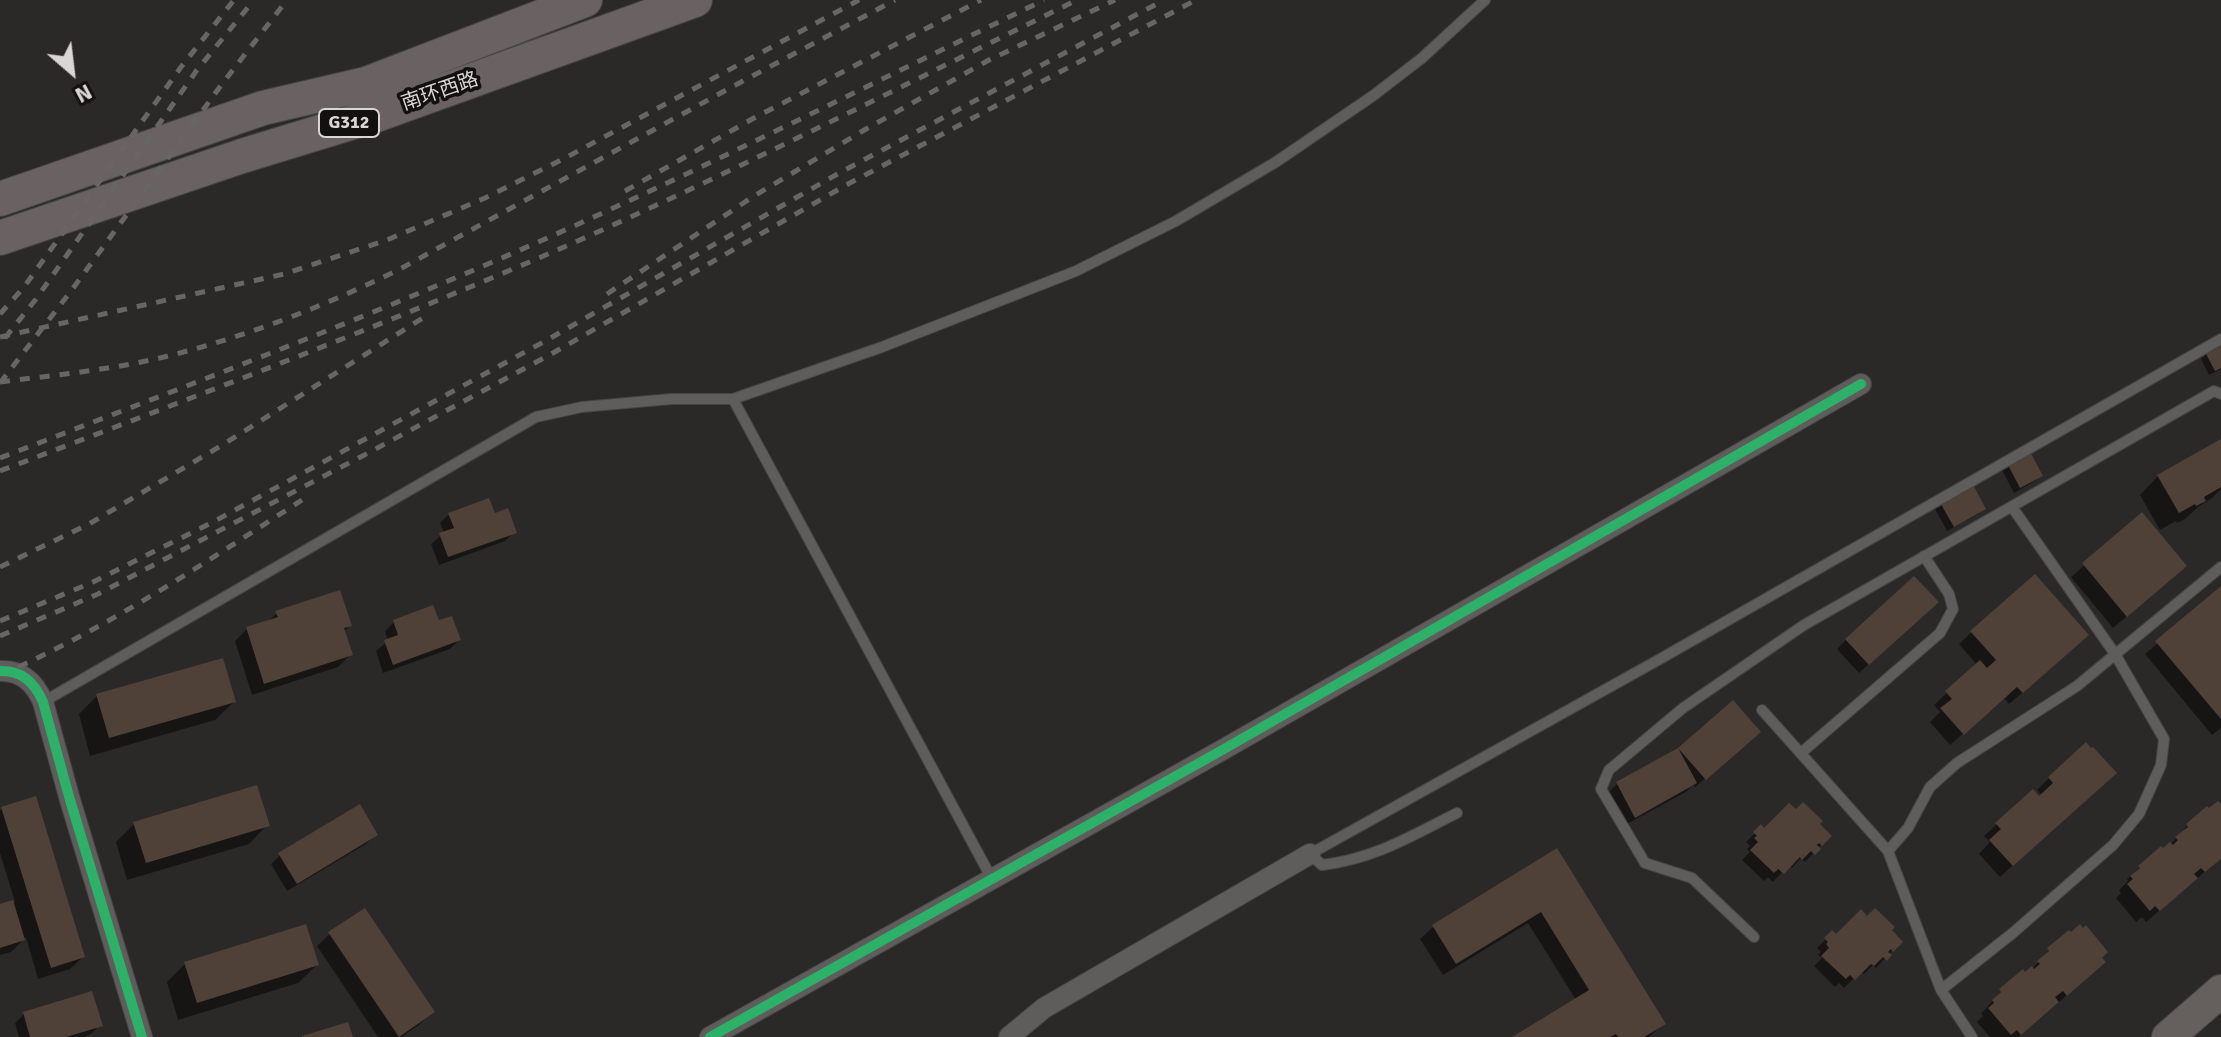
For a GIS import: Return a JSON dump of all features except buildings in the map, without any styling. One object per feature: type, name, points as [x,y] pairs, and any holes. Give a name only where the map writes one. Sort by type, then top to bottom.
[{"type":"highway","name":"南环西路","points":[[0,238],[242,156],[371,100],[585,0]]},
{"type":"highway","name":"南环西路","points":[[0,199],[263,108],[371,100],[695,0]]},
{"type":"main road","points":[[2168,1037],[2221,991]]},
{"type":"main road","points":[[2199,1037],[2221,1018]]},
{"type":"street","points":[[710,1037],[1224,749],[1861,384]]},
{"type":"street","points":[[0,671],[18,673],[30,680],[43,702],[142,1037]]},
{"type":"street","points":[[1009,1037],[1044,1008],[1310,854]]},
{"type":"lane","points":[[43,702],[536,417],[582,407],[671,399],[733,399],[882,347],[1076,271],[1176,221],[1276,162],[1422,58],[1485,0]]},
{"type":"lane","points":[[1457,813],[1382,851],[1348,862],[1322,865],[1310,854],[1646,667],[2221,339]]},
{"type":"lane","points":[[1754,937],[1692,878],[1645,863],[1601,789],[1609,770],[1683,708],[1804,625],[2214,391],[2221,394]]},
{"type":"lane","points":[[733,399],[992,879]]},
{"type":"lane","points":[[1941,990],[2014,932],[2113,845],[2139,814],[2161,765],[2164,739],[2115,654],[2012,507]]},
{"type":"lane","points":[[1801,753],[1940,633],[1953,609],[1949,594],[1924,556]]},
{"type":"lane","points":[[1888,851],[1908,828],[1930,787],[1957,763],[2077,686],[2221,567]]},
{"type":"lane","points":[[1762,710],[1888,851],[1941,990],[1972,1037]]},
{"type":"railway","points":[[0,314],[24,287],[181,67],[234,0]]},
{"type":"railway","points":[[5,338],[36,299],[197,70],[254,0]]},
{"type":"railway","points":[[0,383],[287,0]]},
{"type":"railway","points":[[0,337],[284,274],[387,240],[485,198],[565,158],[859,0]]},
{"type":"railway","points":[[0,382],[103,369],[164,357],[255,330],[343,296],[400,269],[895,0]]},
{"type":"railway","points":[[625,191],[754,118],[981,0]]},
{"type":"railway","points":[[0,458],[486,265],[739,149],[1044,0]]},
{"type":"railway","points":[[0,471],[348,337],[555,251],[752,160],[1077,0]]},
{"type":"railway","points":[[607,294],[754,196],[866,129],[989,60],[1115,0]]},
{"type":"railway","points":[[0,621],[93,582],[213,522],[547,340],[841,172],[1164,0]]},
{"type":"railway","points":[[0,636],[98,594],[370,452],[553,353],[848,184],[1196,0]]},
{"type":"railway","points":[[0,567],[89,524],[224,444],[429,314]]},
{"type":"railway","points":[[0,675],[117,616],[302,500]]},
{"type":"cycle path","points":[[710,1037],[1224,749],[1861,384]]},
{"type":"cycle path","points":[[0,671],[27,679],[43,702],[142,1037]]}]
